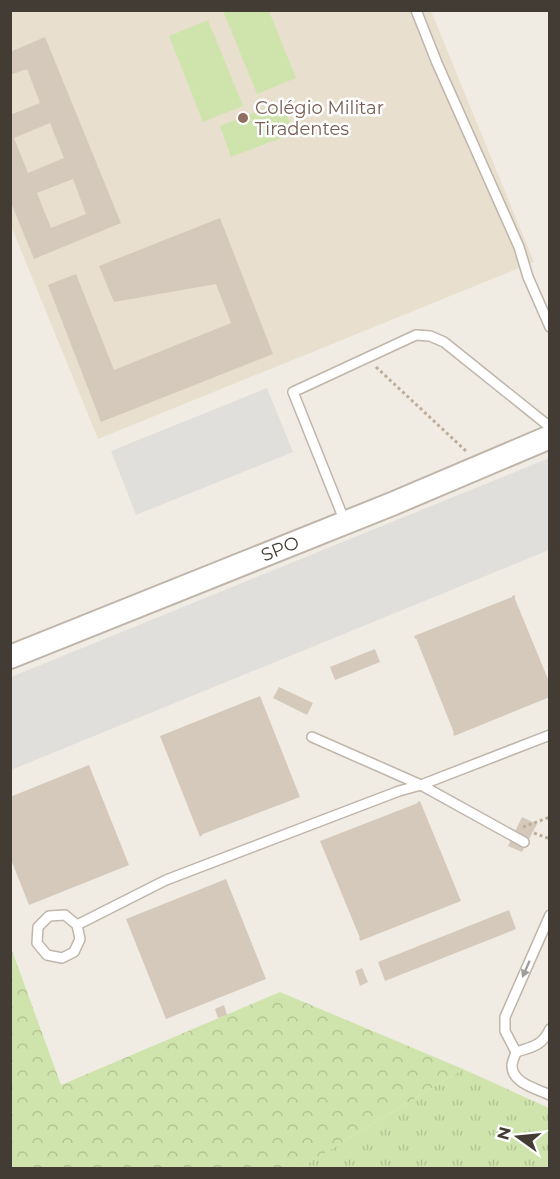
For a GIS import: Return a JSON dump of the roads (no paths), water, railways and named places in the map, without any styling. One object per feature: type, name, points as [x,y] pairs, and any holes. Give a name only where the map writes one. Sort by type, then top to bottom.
[{"type":"street","name":"SPO","points":[[10,657],[549,437]]},
{"type":"lane","points":[[416,10],[437,63],[519,247],[528,277],[549,327]]},
{"type":"lane","points":[[345,522],[293,392],[366,358],[416,335],[430,336],[444,342],[549,427]]},
{"type":"lane","points":[[77,925],[166,879],[549,735]]},
{"type":"lane","points":[[312,738],[421,785],[524,842]]},
{"type":"lane","points":[[65,915],[77,925],[80,939],[74,952],[62,958],[46,955],[37,943],[38,927],[50,916],[65,915]]},
{"type":"lane","points":[[549,915],[505,1017],[505,1031],[516,1052],[512,1064],[513,1073],[520,1081],[549,1095]]},
{"type":"lane","points":[[516,1052],[537,1046],[547,1035],[549,1029]]},
{"type":"place","name":"Colégio Militar Tiradentes","points":[[243,118]]}]
